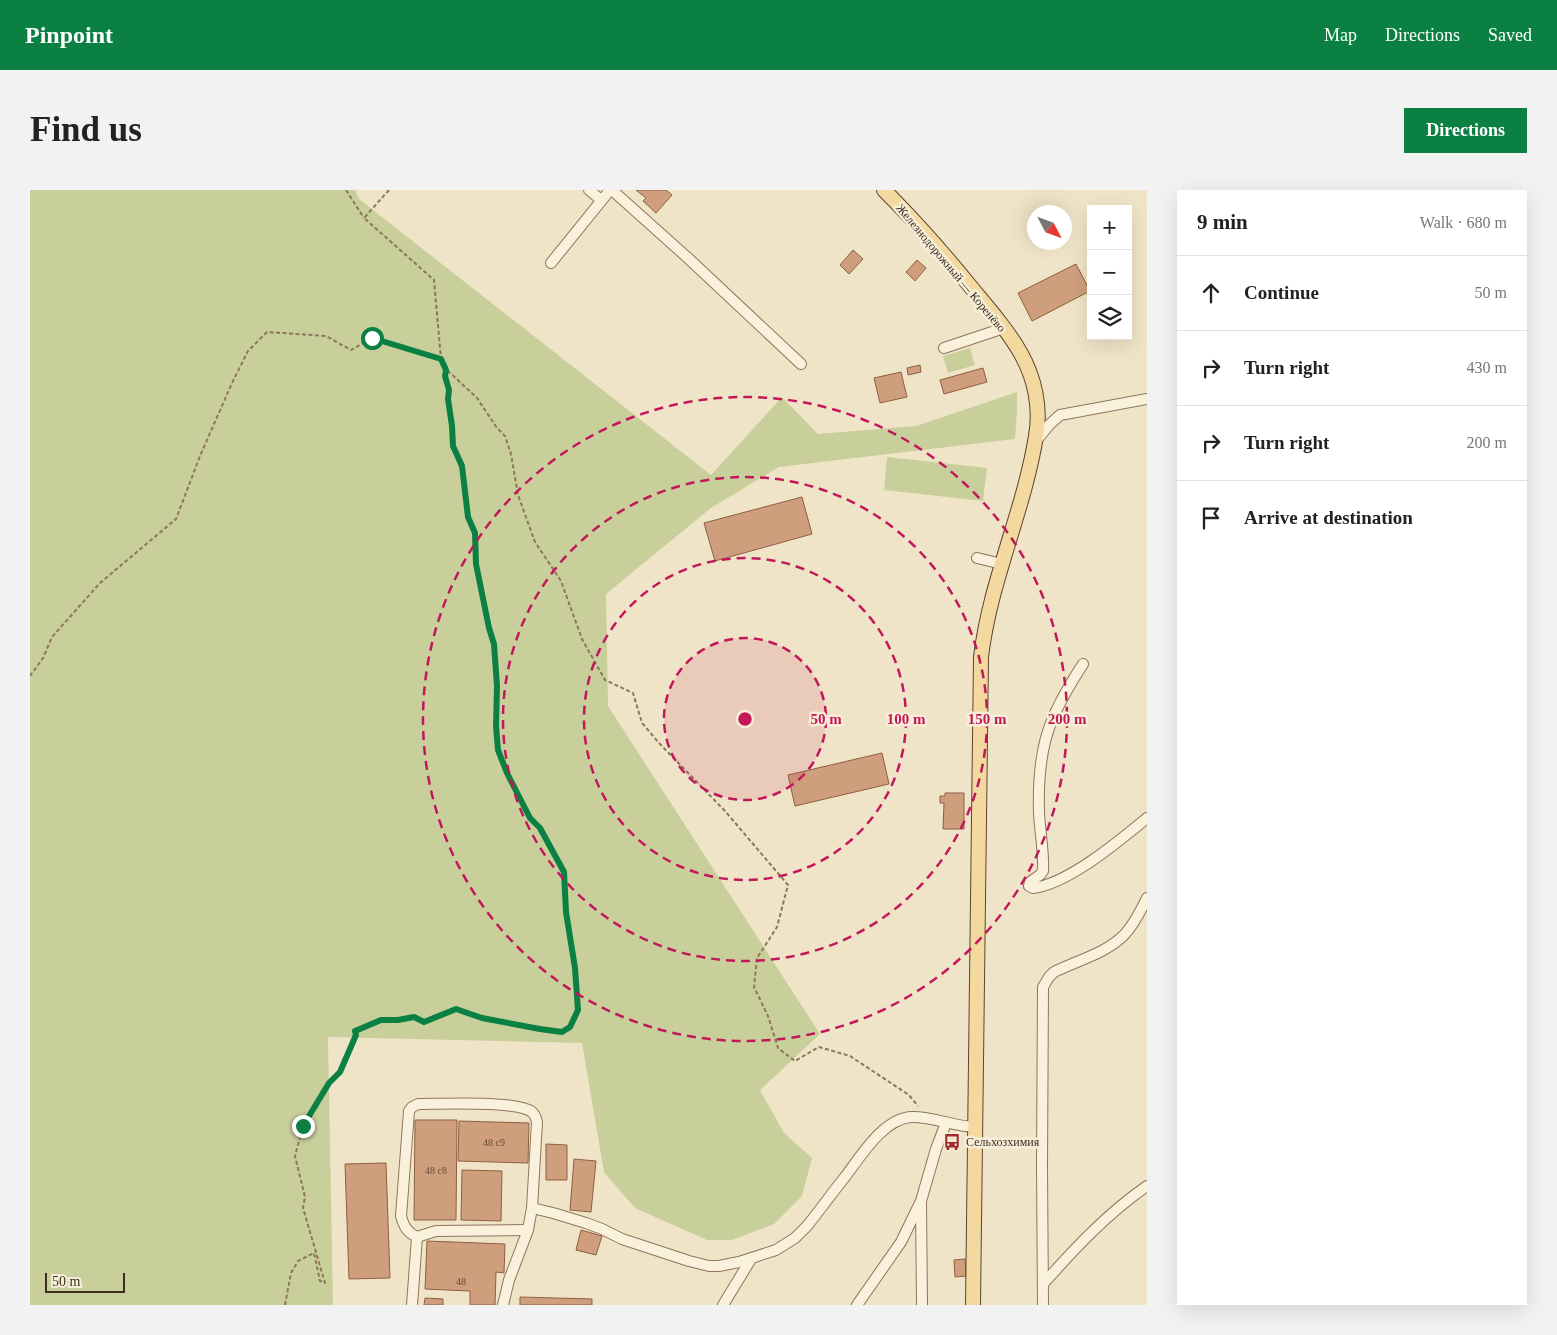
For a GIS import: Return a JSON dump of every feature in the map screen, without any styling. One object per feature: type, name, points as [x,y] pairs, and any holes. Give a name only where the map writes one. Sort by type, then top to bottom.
[{"type":"main road","name":"Железнодорожный — Коренёво","points":[[884,190],[920,227],[1004,328],[1021,353],[1034,385],[1038,407],[1035,443],[985,630],[980,673],[973,1305]]},
{"type":"street","points":[[589,190],[602,200]]},
{"type":"street","points":[[551,263],[611,190],[696,265],[801,364]]},
{"type":"street","points":[[944,348],[1004,328]]},
{"type":"street","points":[[1035,443],[1049,425],[1060,415],[1147,399]]},
{"type":"street","points":[[977,558],[1002,564]]},
{"type":"street","points":[[1083,664],[1060,702],[1045,742],[1040,765],[1039,790],[1043,871],[1030,882],[1029,886],[1033,888],[1040,887],[1056,882],[1072,873],[1147,818]]},
{"type":"street","points":[[1043,1305],[1043,987],[1054,972],[1104,950],[1125,934],[1133,924],[1147,898]]},
{"type":"street","points":[[503,1305],[509,1280],[528,1230],[532,1208],[536,1117],[533,1112],[511,1105],[418,1104],[412,1106],[409,1111],[408,1120],[401,1216],[404,1227],[409,1233],[417,1237],[436,1231],[528,1230]]},
{"type":"street","points":[[532,1208],[586,1223],[622,1239],[700,1264],[719,1266],[751,1259],[776,1250],[795,1238],[807,1226],[869,1145],[895,1122],[909,1117],[959,1126],[976,1127]]},
{"type":"street","points":[[857,1305],[901,1242],[921,1201],[936,1149],[946,1123]]},
{"type":"street","points":[[1044,1283],[1078,1245],[1147,1186]]},
{"type":"street","points":[[921,1201],[922,1305]]},
{"type":"street","points":[[412,1305],[417,1237]]},
{"type":"street","points":[[723,1305],[751,1259]]},
{"type":"path","points":[[346,190],[364,218],[434,280],[441,359],[446,370],[477,398],[497,428],[505,436],[518,495],[535,542],[561,581],[582,639],[605,680],[633,693],[642,723],[725,811],[788,886],[777,927],[757,958],[754,986],[768,1016],[778,1048],[795,1061],[818,1047],[850,1056],[909,1095],[932,1120]]},
{"type":"path","points":[[364,218],[388,190]]},
{"type":"path","points":[[30,676],[43,658],[52,636],[100,583],[176,519],[200,456],[232,383],[248,352],[267,332],[326,336],[351,350],[372,338],[441,359]]},
{"type":"path","points":[[285,1305],[291,1272],[298,1261],[314,1252],[320,1281],[325,1283],[303,1208],[305,1197],[295,1156],[303,1126],[329,1083],[340,1072],[356,1035],[355,1031],[381,1020],[398,1020],[414,1017],[424,1022],[456,1009],[482,1018],[562,1032],[570,1027],[578,1010],[575,968],[566,912],[564,872],[540,828],[530,818],[507,773],[498,750],[494,644],[476,564],[475,533],[468,517],[462,466],[453,446],[448,399],[449,390],[445,376],[446,370]]},
{"type":"green space","points":[[30,190],[355,190],[359,199],[711,475],[782,397],[818,434],[916,426],[1017,392],[1015,439],[779,467],[711,508],[606,594],[608,706],[820,1034],[760,1090],[784,1133],[812,1158],[802,1196],[774,1224],[732,1240],[707,1240],[635,1208],[604,1172],[582,1043],[328,1037],[333,1305],[30,1305]]},
{"type":"green space","points":[[970,348],[975,365],[948,373],[943,356]]},
{"type":"green space","points":[[887,457],[987,468],[983,501],[884,490]]},
{"type":"building","points":[[636,190],[666,190],[672,195],[656,213],[643,201],[646,198]]},
{"type":"building","points":[[853,250],[863,259],[849,274],[840,265]]},
{"type":"building","points":[[917,260],[926,268],[915,281],[906,272]]},
{"type":"building","points":[[1076,264],[1087,285],[1087,293],[1032,321],[1018,293]]},
{"type":"building","points":[[920,365],[921,372],[908,375],[907,368]]},
{"type":"building","points":[[983,368],[987,382],[944,394],[940,380]]},
{"type":"building","points":[[901,372],[907,397],[880,403],[874,378]]},
{"type":"building","points":[[802,497],[812,534],[715,561],[704,523]]},
{"type":"building","points":[[882,753],[889,784],[795,806],[788,775]]},
{"type":"building","points":[[945,793],[964,793],[964,829],[943,829],[944,803],[940,803],[940,796],[945,796]]},
{"type":"building","points":[[415,1120],[457,1120],[456,1220],[414,1220]]},
{"type":"building","points":[[459,1121],[529,1123],[528,1163],[458,1161]]},
{"type":"building","points":[[546,1144],[567,1145],[567,1180],[546,1180]]},
{"type":"building","points":[[574,1159],[596,1161],[591,1212],[570,1210]]},
{"type":"building","points":[[386,1163],[390,1278],[349,1279],[345,1164]]},
{"type":"building","points":[[462,1170],[502,1171],[501,1221],[461,1220]]},
{"type":"building","points":[[581,1230],[602,1236],[596,1255],[576,1250]]},
{"type":"building","points":[[427,1241],[505,1244],[504,1273],[496,1272],[495,1305],[470,1305],[470,1291],[425,1289]]},
{"type":"building","points":[[965,1259],[966,1276],[955,1277],[954,1260]]},
{"type":"building","points":[[520,1297],[592,1299],[592,1305],[520,1305]]},
{"type":"building","points":[[425,1298],[443,1299],[443,1305],[424,1305]]},
{"type":"place","name":"Сельхозхимия","points":[[952,1142]]},
{"type":"route","points":[[303,1126],[329,1083],[340,1072],[356,1035],[355,1031],[381,1020],[398,1020],[414,1017],[424,1022],[456,1009],[482,1018],[562,1032],[570,1027],[578,1010],[575,968],[566,912],[564,872],[540,828],[530,818],[507,773],[498,750],[494,644],[476,564],[475,533],[468,517],[462,466],[453,446],[448,399],[449,390],[445,376],[446,370],[441,359],[372,338]]}]
